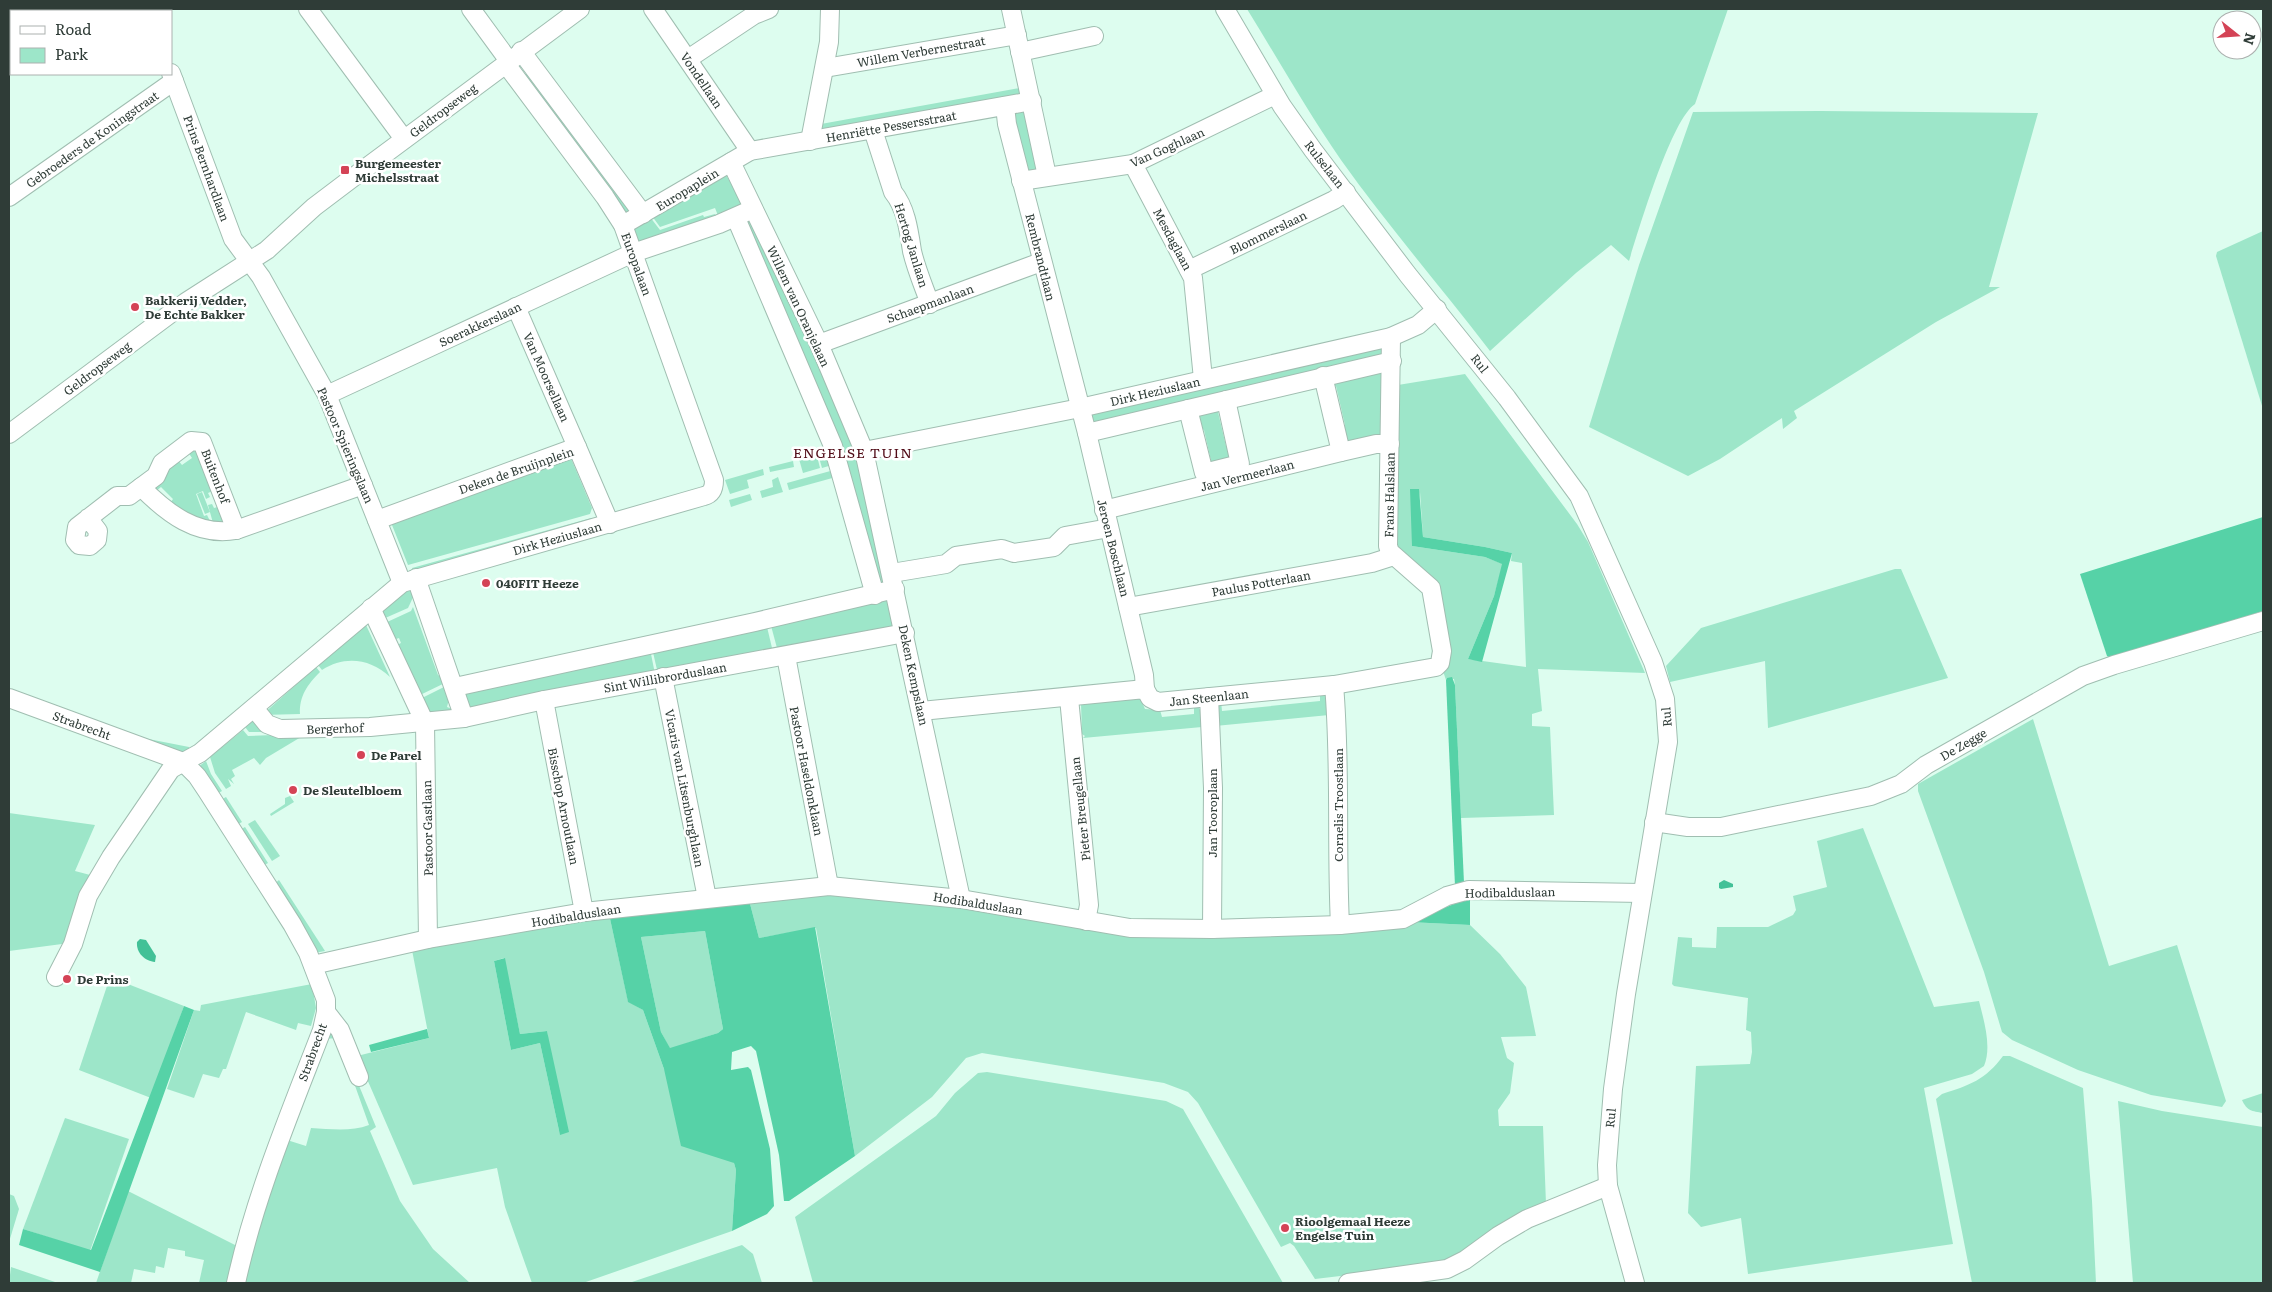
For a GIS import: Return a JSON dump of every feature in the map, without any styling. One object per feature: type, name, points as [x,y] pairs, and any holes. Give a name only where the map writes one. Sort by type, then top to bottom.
[{"type":"street","points":[[308,9],[404,140]]},
{"type":"street","points":[[471,9],[643,214]]},
{"type":"street","name":"Vondellaan","points":[[653,9],[750,151]]},
{"type":"street","points":[[688,59],[754,15],[769,9]]},
{"type":"street","points":[[810,141],[829,42],[830,9]]},
{"type":"street","points":[[1011,9],[1047,176]]},
{"type":"street","name":"Rulselaan","points":[[1226,9],[1275,95],[1313,150],[1437,310]]},
{"type":"street","name":"Geldropseweg","points":[[9,434],[186,302],[206,281],[246,257],[292,219],[314,207],[576,10]]},
{"type":"street","name":"Willem Verbernestraat","points":[[825,68],[1019,43],[1094,36]]},
{"type":"street","name":"Europalaan","points":[[512,58],[623,225],[714,480],[712,492]]},
{"type":"street","name":"Gebroeders de Koningstraat","points":[[9,197],[173,77]]},
{"type":"street","name":"Prins Bernhardlaan","points":[[173,77],[233,239],[246,257]]},
{"type":"street","name":"Van Goghlaan","points":[[1021,181],[1133,164],[1275,95]]},
{"type":"street","name":"Henriëtte Pessersstraat","points":[[750,151],[1032,101]]},
{"type":"street","name":"Rembrandtlaan","points":[[1005,106],[1007,124],[1041,262],[1080,408]]},
{"type":"street","name":"Hertog Janlaan","points":[[873,130],[893,192],[899,200],[911,238],[912,252],[930,304]]},
{"type":"street","name":"Europaplein","points":[[623,225],[750,151]]},
{"type":"street","name":"Willem van Oranjelaan","points":[[731,162],[819,344],[864,451]]},
{"type":"street","name":"Mesdaglaan","points":[[1133,164],[1189,270],[1196,290],[1203,379]]},
{"type":"street","name":"Blommerslaan","points":[[1189,270],[1334,200],[1346,192]]},
{"type":"street","points":[[633,253],[736,218],[753,209]]},
{"type":"street","name":"Willem van Oranjelaan","points":[[736,218],[840,465],[875,595]]},
{"type":"street","name":"Soerakkerslaan","points":[[327,395],[633,253]]},
{"type":"street","name":"Pastoor Spieringslaan","points":[[246,257],[261,277],[327,395],[376,520],[409,580]]},
{"type":"street","name":"Schaepmanlaan","points":[[819,344],[1041,262]]},
{"type":"street","name":"Van Moorsellaan","points":[[516,307],[577,447]]},
{"type":"street","name":"Dirk Heziuslaan","points":[[864,451],[1080,408],[1391,337],[1418,325],[1437,310]]},
{"type":"street","name":"Rul","points":[[1437,310],[1507,398],[1579,496],[1653,662],[1665,699],[1668,742],[1642,893],[1613,1089],[1606,1165],[1608,1186],[1635,1283]]},
{"type":"street","name":"Frans Halslaan","points":[[1391,337],[1388,546],[1394,556],[1431,588],[1442,651],[1440,663]]},
{"type":"street","name":"Dirk Heziuslaan","points":[[1087,433],[1392,361]]},
{"type":"street","points":[[1323,376],[1341,452]]},
{"type":"street","name":"Dirk Heziuslaan","points":[[1188,409],[1204,473],[1240,464],[1226,400]]},
{"type":"street","name":"Jeroen Boschlaan","points":[[1080,408],[1144,675],[1145,689]]},
{"type":"street","name":"Buitenhof","points":[[88,518],[117,496],[130,496],[156,476],[162,463],[191,441],[202,442],[236,530]]},
{"type":"street","name":"Jan Vermeerlaan","points":[[1104,510],[1341,452],[1376,444],[1390,444]]},
{"type":"street","name":"Deken de Bruijnplein","points":[[376,520],[577,447],[610,524]]},
{"type":"street","name":"Deken Kempslaan","points":[[864,451],[905,633],[961,899]]},
{"type":"street","points":[[141,487],[170,514],[182,521],[211,530],[236,530],[363,485]]},
{"type":"street","name":"Dirk Heziuslaan","points":[[409,580],[610,524],[712,492]]},
{"type":"street","points":[[455,687],[875,595],[893,581],[946,564],[956,556],[1002,549],[1014,554],[1054,547],[1065,536],[1109,528]]},
{"type":"street","name":"Paulus Potterlaan","points":[[1128,607],[1372,563],[1394,556]]},
{"type":"street","points":[[56,977],[73,944],[88,896],[111,856],[171,768],[200,753],[371,608],[409,580],[455,687],[464,718]]},
{"type":"street","name":"Pastoor Gastlaan","points":[[371,608],[424,723],[428,940]]},
{"type":"street","name":"De Zegge","points":[[1654,822],[1688,827],[1721,827],[1871,796],[1901,784],[1926,766],[2083,676],[2263,621]]},
{"type":"street","name":"Sint Willibrorduslaan","points":[[424,723],[464,718],[663,677],[905,633]]},
{"type":"street","name":"Pastoor Haseldonklaan","points":[[786,656],[829,886]]},
{"type":"street","name":"Jan Steenlaan","points":[[1145,689],[1150,698],[1158,702],[1209,698],[1334,685],[1430,670],[1440,663]]},
{"type":"street","name":"Vicaris van Litsenburghlaan","points":[[663,677],[707,898]]},
{"type":"street","name":"Cornelis Troostlaan","points":[[1334,685],[1340,782],[1338,884],[1340,924]]},
{"type":"street","points":[[921,711],[1069,698],[1145,689]]},
{"type":"street","name":"Strabrecht","points":[[9,698],[183,762],[207,791],[292,924],[313,965],[324,996],[326,1012],[250,1229],[236,1283]]},
{"type":"street","name":"Pieter Breugellaan","points":[[1069,698],[1089,905],[1086,920]]},
{"type":"street","name":"Jan Tooroplaan","points":[[1209,698],[1214,788],[1212,929]]},
{"type":"street","name":"Bisschop Arnoutlaan","points":[[544,700],[584,912]]},
{"type":"street","name":"Bergerhof","points":[[254,708],[267,724],[280,729],[424,723]]},
{"type":"street","name":"Hodibalduslaan","points":[[313,965],[428,940],[584,912],[829,886],[961,899],[1130,928],[1212,929],[1340,924],[1402,919],[1447,896],[1469,890],[1642,893]]},
{"type":"street","points":[[326,1012],[340,1030],[359,1077]]},
{"type":"street","points":[[1348,1283],[1447,1269],[1466,1260],[1498,1236],[1527,1219],[1608,1186]]},
{"type":"green space","points":[[1247,9],[1728,9],[1695,104],[1686,114],[1666,152],[1629,261],[1611,245],[1576,273],[1490,351],[1377,209],[1341,160],[1304,104]]},
{"type":"green space","points":[[531,70],[634,208],[628,217],[522,77]]},
{"type":"green space","points":[[1020,88],[1022,96],[820,131],[821,124]]},
{"type":"green space","points":[[1024,109],[1040,170],[1028,172],[1012,115],[1014,112]]},
{"type":"green space","points":[[1693,112],[2038,113],[1989,287],[2000,287],[1936,322],[1794,411],[1797,418],[1783,429],[1782,418],[1720,459],[1688,476],[1589,427],[1639,265]]},
{"type":"green space","points":[[726,175],[742,201],[741,205],[719,218],[715,208],[660,227],[652,216]]},
{"type":"green space","points":[[715,214],[716,219],[640,245],[631,233],[632,229],[650,217],[660,230],[703,215],[704,217]]},
{"type":"green space","points":[[742,220],[752,220],[855,442],[887,579],[883,589]]},
{"type":"green space","points":[[2263,231],[2263,409],[2216,256],[2217,252]]},
{"type":"green space","points":[[1383,347],[1384,356],[1097,427],[1091,421],[1091,414]]},
{"type":"green space","points":[[1381,372],[1383,375],[1382,433],[1347,442],[1341,432],[1345,425],[1336,386],[1332,390],[1332,384]]},
{"type":"green space","points":[[1465,374],[1577,524],[1588,542],[1645,673],[1538,669],[1542,711],[1532,714],[1532,726],[1550,727],[1554,815],[1461,818],[1455,685],[1454,679],[1447,678],[1446,680],[1443,671],[1438,587],[1433,578],[1397,546],[1394,513],[1398,385]],"holes":[[[1420,492],[1423,537],[1512,553],[1511,561],[1522,563],[1526,667],[1468,659],[1494,596],[1503,564],[1485,557],[1412,546]]]},
{"type":"green space","points":[[1216,407],[1225,415],[1218,412],[1226,446],[1236,455],[1217,468],[1204,458],[1211,461],[1204,430],[1194,423],[1195,416]]},
{"type":"green space","points":[[201,448],[215,490],[208,493],[210,497],[206,499],[203,491],[196,494],[204,516],[207,515],[211,523],[169,505],[173,499],[161,487],[155,492],[152,483],[177,459],[182,465],[192,458],[188,452]]},
{"type":"green space","points":[[827,451],[832,465],[822,468],[818,454]]},
{"type":"green space","points":[[570,456],[592,508],[590,514],[408,565],[390,520]]},
{"type":"green space","points":[[817,456],[820,468],[803,473],[799,459]]},
{"type":"green space","points":[[793,461],[794,467],[770,472],[769,467]]},
{"type":"green space","points":[[763,469],[764,475],[747,480],[749,488],[730,494],[725,480]]},
{"type":"green space","points":[[834,470],[836,477],[789,490],[787,483]]},
{"type":"green space","points":[[778,477],[783,492],[762,498],[760,491],[773,487],[772,480]]},
{"type":"green space","points":[[202,492],[210,512],[205,514],[197,494]]},
{"type":"green space","points":[[750,494],[752,500],[731,507],[729,500]]},
{"type":"green space","points":[[212,504],[214,508],[221,506],[225,508],[224,527],[213,523],[208,505]]},
{"type":"green space","points":[[591,518],[592,523],[414,573],[412,568]]},
{"type":"green space","points":[[1895,569],[1901,569],[1948,678],[1768,728],[1765,661],[1670,682],[1666,666],[1701,628]]},
{"type":"green space","points":[[407,586],[416,591],[408,608],[383,619],[382,608]]},
{"type":"green space","points":[[889,599],[894,627],[777,648],[770,622]]},
{"type":"green space","points":[[413,607],[438,675],[449,681],[418,696],[395,646],[401,643],[399,638],[393,640],[385,623],[411,611]]},
{"type":"green space","points":[[366,625],[390,677],[375,666],[358,661],[340,662],[322,670],[318,665]]},
{"type":"green space","points":[[767,627],[773,652],[658,674],[652,648]]},
{"type":"green space","points":[[650,649],[655,674],[469,708],[462,693]]},
{"type":"green space","points":[[316,667],[320,672],[305,691],[301,702],[300,714],[262,715]]},
{"type":"green space","points":[[450,684],[454,704],[448,703],[447,707],[452,709],[449,712],[430,712],[422,698]]},
{"type":"green space","points":[[1320,691],[1326,692],[1329,715],[1215,726],[1214,710],[1221,701],[1222,711],[1320,701]]},
{"type":"green space","points":[[1140,698],[1145,709],[1160,710],[1162,717],[1194,714],[1194,707],[1198,707],[1201,711],[1202,727],[1083,738],[1085,736],[1082,734],[1081,704]]},
{"type":"green space","points":[[2033,719],[2109,966],[2177,945],[2226,1101],[2222,1107],[2151,1095],[2078,1070],[2012,1040],[2002,1032],[1984,972],[1918,791],[1918,784]]},
{"type":"green space","points":[[253,721],[268,732],[249,732],[245,727]]},
{"type":"green space","points":[[243,730],[248,736],[300,734],[301,737],[266,758],[260,765],[254,758],[232,770],[235,776],[231,779],[234,784],[228,779],[231,786],[226,789],[215,773],[210,757]]},
{"type":"green space","points":[[128,735],[189,747],[190,751],[182,753]]},
{"type":"green space","points":[[206,761],[211,774],[222,791],[215,795],[198,767]]},
{"type":"green space","points":[[290,796],[294,802],[271,816],[270,814],[285,804],[285,798]]},
{"type":"green space","points":[[226,797],[242,822],[235,826],[219,801]]},
{"type":"green space","points":[[9,813],[95,825],[75,871],[94,876],[71,940],[62,944],[9,951]]},
{"type":"green space","points":[[255,820],[280,856],[272,861],[248,824]]},
{"type":"green space","points":[[245,827],[268,863],[261,867],[238,831]]},
{"type":"green space","points":[[1863,828],[1934,1007],[1979,1001],[1985,1025],[1987,1051],[1984,1066],[1972,1074],[1924,1088],[1953,1244],[1748,1274],[1741,1218],[1701,1227],[1688,1213],[1696,1066],[1750,1064],[1752,1052],[1751,1032],[1746,1030],[1748,998],[1674,986],[1672,984],[1678,937],[1692,938],[1692,947],[1716,948],[1717,927],[1768,927],[1793,915],[1796,910],[1793,896],[1827,887],[1817,841]]},
{"type":"green space","points":[[279,880],[325,951],[314,953],[273,885]]},
{"type":"green space","points":[[863,893],[1072,923],[1409,922],[1470,925],[1500,954],[1526,987],[1536,1036],[1501,1037],[1507,1058],[1514,1063],[1510,1093],[1498,1110],[1499,1126],[1543,1126],[1546,1204],[1441,1264],[1315,1279],[1294,1246],[1290,1243],[1281,1247],[1198,1103],[1188,1092],[1164,1083],[982,1053],[966,1058],[932,1097],[855,1156],[816,928],[759,938],[749,900]]},
{"type":"green space","points":[[609,914],[628,1001],[643,1010],[664,1069],[734,1163],[736,1170],[732,1231],[583,1283],[532,1283],[505,1207],[497,1168],[413,1185],[357,1056],[429,1038],[412,950]],"holes":[[[504,958],[520,1034],[547,1031],[560,1135],[540,1043],[511,1050],[494,961]]]},
{"type":"green space","points":[[705,931],[723,1029],[718,1033],[670,1049],[661,1032],[641,937]]},
{"type":"green space","points":[[110,977],[184,1006],[151,1098],[79,1070]]},
{"type":"green space","points":[[312,984],[316,1008],[311,1026],[298,1023],[296,1030],[246,1012],[226,1069],[223,1069],[219,1078],[203,1074],[194,1098],[167,1089],[194,1010],[200,1011],[201,1005]]},
{"type":"green space","points":[[324,1031],[337,1032],[376,1127],[370,1131],[400,1201],[433,1249],[470,1283],[240,1283],[287,1140],[306,1146],[311,1128],[348,1129],[369,1125],[338,1038],[323,1039]]},
{"type":"green space","points":[[2003,1056],[2010,1056],[2083,1088],[2096,1283],[1972,1283],[1936,1099],[1942,1094],[1976,1081],[1990,1071]]},
{"type":"green space","points":[[987,1072],[1166,1101],[1183,1109],[1283,1283],[813,1283],[795,1217],[936,1116],[955,1093],[978,1073]]},
{"type":"green space","points":[[2263,1093],[2263,1113],[2250,1110],[2242,1100]]},
{"type":"green space","points":[[2118,1101],[2162,1111],[2263,1127],[2263,1283],[2133,1283]]},
{"type":"green space","points":[[65,1118],[129,1139],[90,1251],[23,1229]]},
{"type":"green space","points":[[128,1191],[237,1246],[228,1283],[199,1283],[204,1260],[185,1256],[185,1251],[168,1248],[164,1268],[156,1266],[155,1273],[134,1269],[131,1283],[96,1283]]},
{"type":"green space","points":[[9,1194],[14,1196],[19,1209],[9,1242]]},
{"type":"green space","points":[[742,1245],[753,1254],[762,1283],[629,1283]]},
{"type":"green space","points":[[11,1267],[58,1283],[9,1283]]},
{"type":"shaded area","points":[[1410,489],[1419,489],[1423,537],[1512,553],[1482,662],[1468,659],[1494,596],[1502,564],[1485,557],[1412,546]]},
{"type":"shaded area","points":[[2263,517],[2263,611],[2112,659],[2107,656],[2080,574]]},
{"type":"shaded area","points":[[1452,677],[1455,685],[1464,883],[1455,886],[1446,680]]},
{"type":"shaded area","points":[[1724,880],[1733,884],[1733,887],[1719,888],[1719,883]]},
{"type":"shaded area","points":[[1470,899],[1470,925],[1409,922],[1464,900]]},
{"type":"shaded area","points":[[749,900],[759,938],[815,927],[855,1156],[789,1201],[784,1201],[779,1155],[756,1051],[751,1046],[732,1052],[731,1070],[748,1067],[751,1070],[770,1149],[774,1206],[767,1214],[732,1231],[736,1170],[734,1163],[681,1146],[664,1069],[643,1010],[628,1002],[609,914]],"holes":[[[705,931],[723,1029],[718,1033],[670,1048],[661,1032],[641,937]]]},
{"type":"shaded area","points":[[140,939],[146,940],[156,956],[155,962],[145,958],[138,950],[137,942]]},
{"type":"shaded area","points":[[505,958],[520,1034],[547,1031],[569,1132],[560,1135],[540,1043],[511,1050],[494,961]]},
{"type":"shaded area","points":[[184,1006],[194,1010],[100,1272],[19,1245],[23,1229],[91,1250]]},
{"type":"shaded area","points":[[427,1029],[429,1038],[371,1052],[369,1045]]},
{"type":"place","name":"Burgemeester Michelsstraat","points":[[345,170]]},
{"type":"place","name":"Bakkerij Vedder, De Echte Bakker","points":[[135,307]]},
{"type":"place","name":"040FIT Heeze","points":[[486,583]]},
{"type":"place","name":"De Parel","points":[[361,755]]},
{"type":"place","name":"De Sleutelbloem","points":[[293,790]]},
{"type":"place","name":"De Prins","points":[[67,979]]},
{"type":"place","name":"Rioolgemaal Heeze Engelse Tuin","points":[[1285,1228]]},
{"type":"district","name":"ENGELSE TUIN","points":[[853,452]]}]
